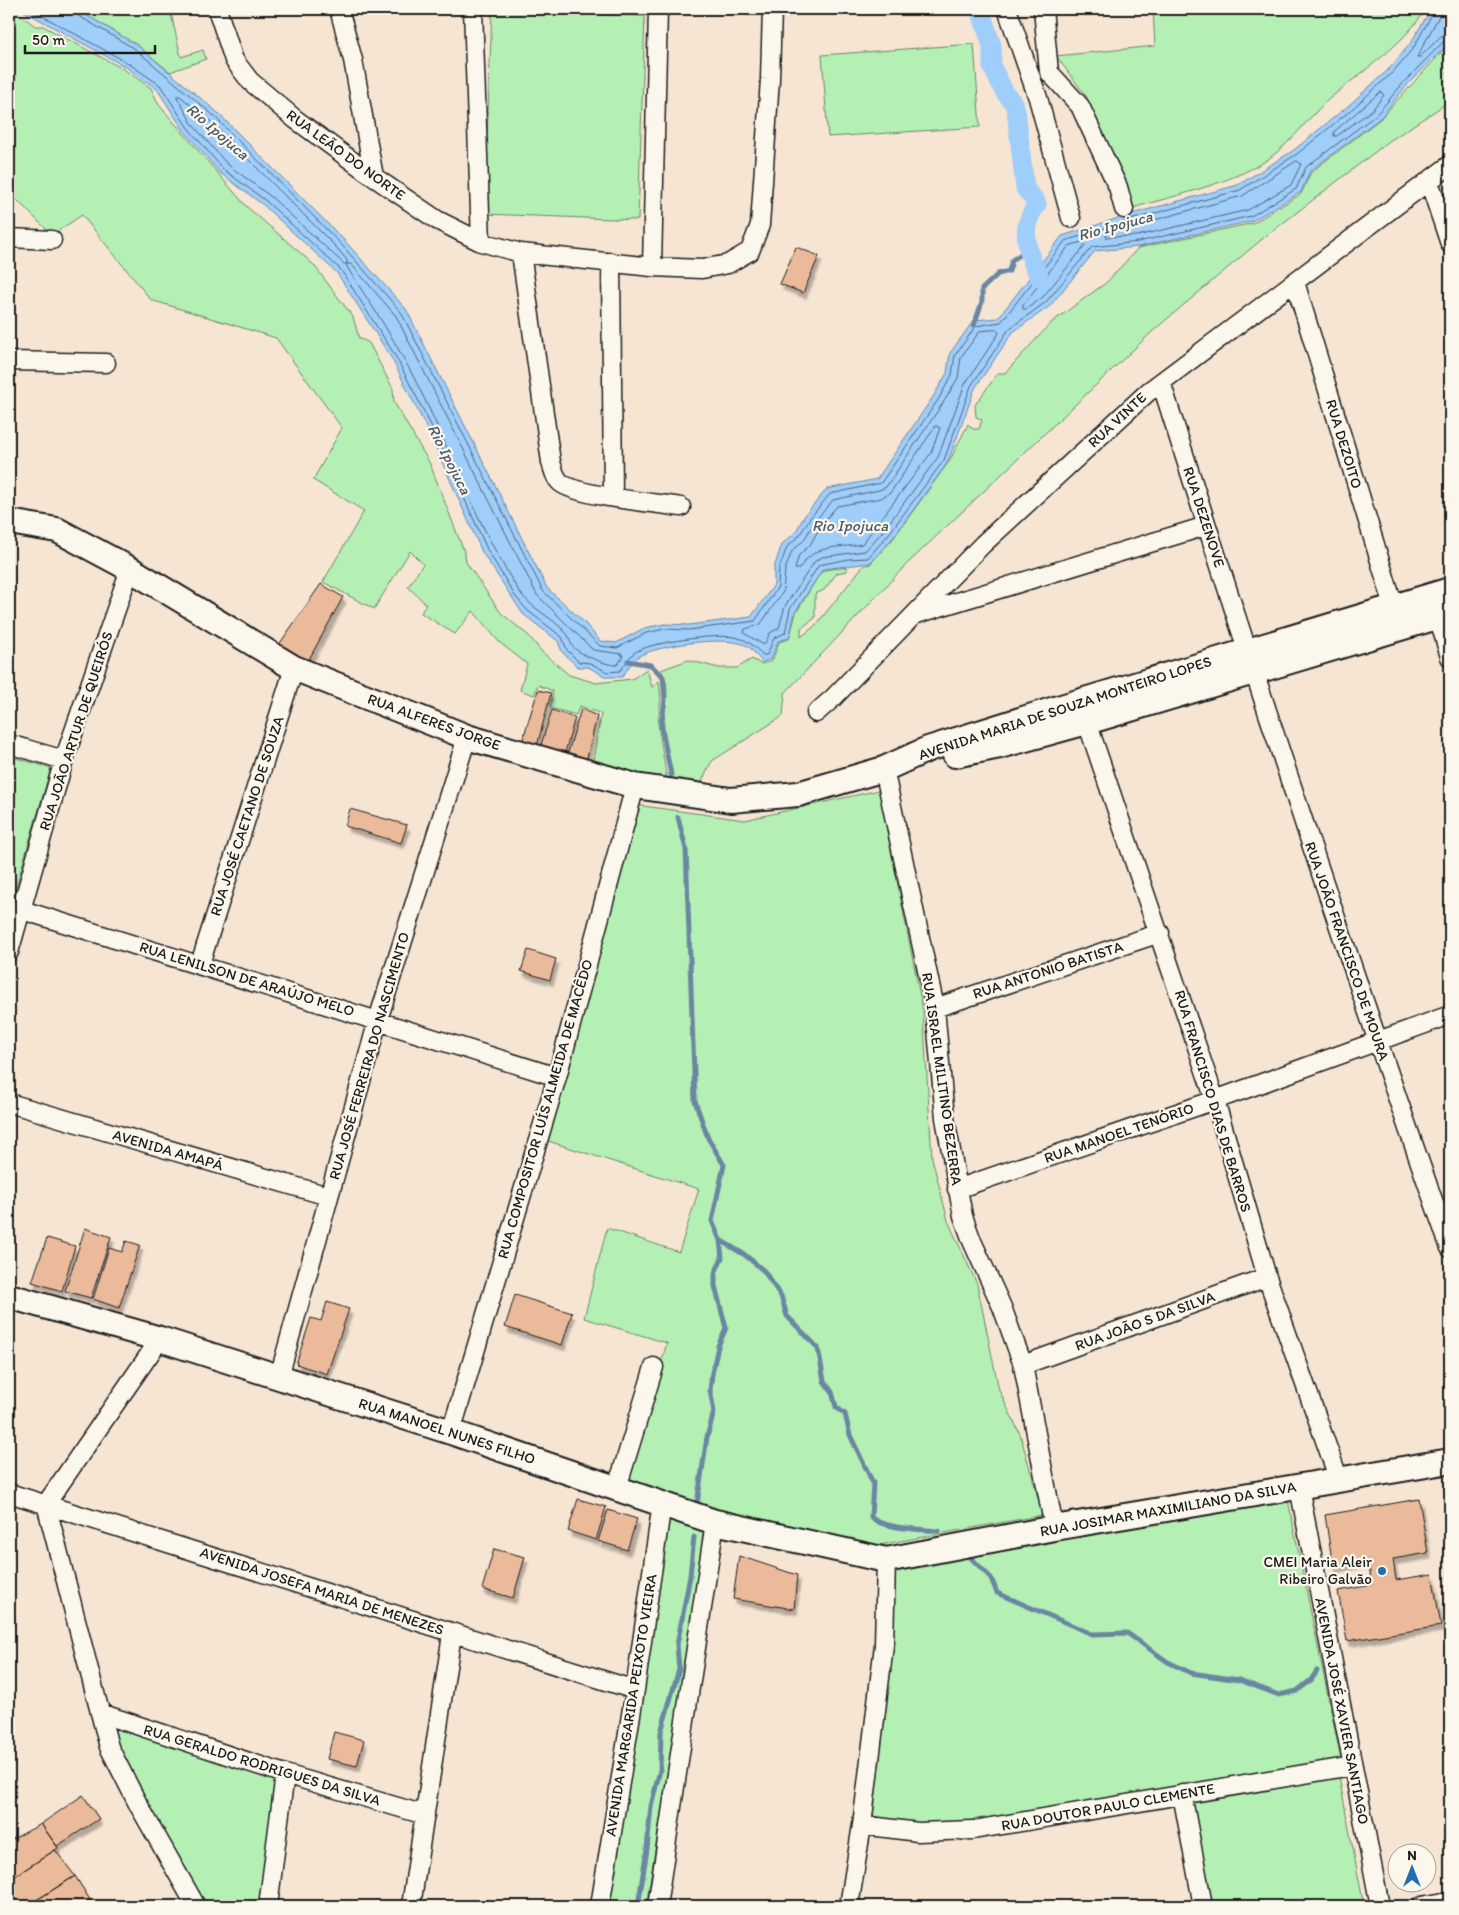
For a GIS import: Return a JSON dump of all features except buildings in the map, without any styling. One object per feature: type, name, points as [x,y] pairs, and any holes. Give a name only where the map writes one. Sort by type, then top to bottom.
[{"type":"street","name":"RUA LEÃO DO NORTE","points":[[217,9],[234,60],[250,81],[295,119],[437,220],[481,242],[521,253],[681,269],[717,266],[737,260],[750,251],[760,224],[770,79],[772,9]]},
{"type":"street","points":[[339,9],[354,60],[374,176]]},
{"type":"street","points":[[473,9],[481,242]]},
{"type":"street","points":[[652,267],[658,9]]},
{"type":"street","points":[[1007,9],[1038,98],[1071,218]]},
{"type":"street","points":[[1043,9],[1049,72],[1080,106],[1118,188],[1124,209]]},
{"type":"street","name":"RUA VINTE","points":[[816,713],[983,544],[1161,382],[1450,165]]},
{"type":"street","points":[[1429,181],[1450,244]]},
{"type":"street","points":[[9,238],[52,240]]},
{"type":"street","points":[[521,253],[551,462],[558,481],[565,486],[613,497],[682,507]]},
{"type":"street","points":[[611,262],[613,497]]},
{"type":"street","name":"RUA DEZOITO","points":[[1295,282],[1394,607]]},
{"type":"street","points":[[9,361],[106,363]]},
{"type":"street","name":"RUA DEZENOVE","points":[[1161,382],[1250,662]]},
{"type":"street","name":"RUA ALFERES JORGE","points":[[9,522],[57,530],[130,569],[294,668],[467,737],[635,786],[731,800],[769,798],[798,794],[888,768]]},
{"type":"street","points":[[914,615],[1206,526]]},
{"type":"street","name":"RUA JOÃO ARTUR DE QUEIRÓS","points":[[9,952],[64,760],[130,569]]},
{"type":"street","name":"AVENIDA MARIA DE SOUZA MONTEIRO LOPES","points":[[888,768],[1000,746],[1087,722],[1394,607],[1450,590]]},
{"type":"street","points":[[1444,615],[1450,657]]},
{"type":"street","name":"AVENIDA MARIA DE SOUZA MONTEIRO LOPES","points":[[888,768],[928,750],[1250,662],[1444,615]]},
{"type":"street","name":"RUA JOÃO FRANCISCO DE MOURA","points":[[1250,662],[1377,1043],[1450,1248]]},
{"type":"street","name":"RUA JOSÉ CAETANO DE SOUZA","points":[[200,964],[294,668]]},
{"type":"street","name":"RUA FRANCISCO DIAS DE BARROS","points":[[1087,722],[1215,1100],[1267,1277],[1339,1480]]},
{"type":"street","name":"RUA JOSÉ FERREIRA DO NASCIMENTO","points":[[279,1377],[378,1020],[467,737]]},
{"type":"street","points":[[9,744],[64,760]]},
{"type":"street","name":"RUA ISRAEL MILITINO BEZERRA","points":[[888,768],[935,1008],[945,1118],[957,1189],[972,1241],[1002,1308],[1023,1365],[1054,1528]]},
{"type":"street","name":"RUA COMPOSITOR LUÍS ALMEIDA DE MACÊDO","points":[[450,1432],[557,1077],[635,786]]},
{"type":"street","name":"RUA LENILSON DE ARAÚJO MELO","points":[[22,910],[557,1077]]},
{"type":"street","name":"RUA ANTONIO BATISTA","points":[[935,1008],[1160,933]]},
{"type":"street","name":"RUA MANOEL TENÓRIO","points":[[957,1189],[1377,1043],[1450,1015]]},
{"type":"street","name":"AVENIDA AMAPÁ","points":[[9,1103],[328,1196]]},
{"type":"street","name":"RUA JOÃO S DA SILVA","points":[[1023,1365],[1267,1277]]},
{"type":"street","name":"RUA MANOEL NUNES FILHO","points":[[9,1296],[160,1339],[279,1377],[450,1432],[715,1522],[886,1560]]},
{"type":"street","points":[[160,1339],[46,1504],[109,1747],[120,1771],[193,1905]]},
{"type":"street","points":[[617,1488],[654,1367]]},
{"type":"street","name":"RUA JOSIMAR MAXIMILIANO DA SILVA","points":[[886,1560],[1054,1528],[1450,1461]]},
{"type":"street","name":"AVENIDA JOSÉ XAVIER SANTIAGO","points":[[1298,1487],[1380,1906]]},
{"type":"street","name":"AVENIDA JOSEFA MARIA DE MENEZES","points":[[9,1493],[225,1559],[452,1634],[635,1690]]},
{"type":"street","name":"AVENIDA MARGARIDA PEIXOTO VIEIRA","points":[[600,1906],[635,1690],[662,1503]]},
{"type":"street","points":[[657,1906],[715,1522]]},
{"type":"street","points":[[849,1906],[862,1825],[884,1645],[886,1560]]},
{"type":"street","points":[[411,1906],[452,1634]]},
{"type":"street","name":"RUA GERALDO RODRIGUES DA SILVA","points":[[100,1713],[285,1774],[425,1815]]},
{"type":"street","name":"RUA DOUTOR PAULO CLEMENTE","points":[[862,1825],[918,1832],[972,1830],[1352,1766]]},
{"type":"street","points":[[268,1906],[285,1774]]},
{"type":"street","points":[[1182,1794],[1203,1906]]},
{"type":"street","points":[[1421,1906],[1450,1901]]},
{"type":"green space","points":[[9,9],[12,9],[35,26],[43,26],[125,70],[151,88],[159,105],[246,206],[313,264],[353,317],[359,338],[369,343],[393,389],[394,402],[430,464],[465,554],[466,562],[501,613],[529,636],[542,652],[569,675],[596,683],[632,679],[647,669],[652,687],[659,681],[661,698],[658,724],[668,786],[592,766],[601,714],[580,706],[576,715],[550,708],[553,691],[538,685],[534,695],[520,690],[527,664],[499,642],[473,611],[455,634],[421,613],[426,604],[408,587],[423,564],[410,551],[374,609],[323,582],[364,511],[313,480],[342,428],[276,338],[151,300],[82,215],[52,235],[9,192]]},
{"type":"green space","points":[[76,9],[170,9],[181,57],[203,50],[206,59],[170,72],[137,45]]},
{"type":"green space","points":[[1153,9],[1425,9],[1417,22],[1394,46],[1328,100],[1269,159],[1228,179],[1129,209],[1123,185],[1086,96],[1056,56],[1155,46]]},
{"type":"green space","points":[[492,10],[645,16],[638,220],[484,214]]},
{"type":"green space","points":[[1450,43],[1450,101],[1388,142],[1261,240],[1154,330],[906,565],[785,693],[783,716],[712,761],[697,791],[676,788],[665,735],[664,720],[667,690],[665,677],[661,670],[688,660],[719,668],[737,668],[752,659],[761,664],[772,661],[779,642],[789,639],[796,613],[819,575],[824,570],[847,567],[847,571],[837,573],[824,590],[815,594],[815,618],[801,628],[801,637],[816,625],[863,566],[870,564],[892,540],[950,460],[968,424],[973,429],[979,429],[982,420],[976,417],[975,405],[998,373],[1005,373],[1052,322],[1107,282],[1138,248],[1253,223],[1301,194],[1311,172],[1380,119]]},
{"type":"green space","points":[[974,44],[980,127],[828,137],[822,55]]},
{"type":"green space","points":[[9,756],[51,768],[9,910]]},
{"type":"green space","points":[[879,790],[923,1011],[932,1158],[948,1221],[977,1284],[999,1390],[1020,1434],[1043,1515],[857,1549],[624,1485],[667,1343],[584,1318],[607,1228],[679,1252],[699,1189],[548,1141],[636,805],[745,820]]},
{"type":"green space","points":[[1288,1500],[1341,1760],[974,1823],[915,1824],[870,1820],[894,1570]]},
{"type":"green space","points":[[667,1515],[708,1527],[646,1906],[606,1906]]},
{"type":"green space","points":[[109,1723],[278,1779],[263,1906],[202,1906],[139,1799]]},
{"type":"green space","points":[[1339,1777],[1364,1906],[1209,1906],[1189,1799]]},
{"type":"water","name":"Rio Ipojuca","points":[[20,9],[76,9],[137,45],[217,112],[344,240],[406,309],[547,588],[584,622],[600,641],[616,643],[644,628],[665,624],[689,625],[751,617],[774,585],[774,568],[782,544],[795,533],[805,515],[827,489],[877,479],[933,397],[947,373],[950,353],[974,320],[998,318],[1062,236],[1128,215],[1238,185],[1294,150],[1388,70],[1410,44],[1431,9],[1450,9],[1450,42],[1408,84],[1380,118],[1310,171],[1301,192],[1252,221],[1138,247],[1095,251],[1050,306],[1013,332],[975,388],[948,462],[892,539],[870,563],[823,569],[795,612],[789,638],[778,641],[771,659],[762,662],[753,650],[740,643],[727,641],[694,642],[649,652],[636,658],[622,677],[606,677],[588,667],[578,667],[562,652],[558,641],[523,614],[482,552],[431,437],[392,359],[337,273],[262,204],[220,173],[184,131],[157,89],[126,67]]},
{"type":"waterway","points":[[980,9],[992,46],[992,67],[1016,110],[1025,188],[1037,204],[1028,220],[1026,232],[1029,253],[1039,277]]},
{"type":"waterway","points":[[974,325],[982,302],[982,289],[998,274],[1009,271],[1012,260],[1021,254],[1027,236]]},
{"type":"waterway","points":[[628,661],[651,665],[663,677],[665,700],[661,725],[671,775]]},
{"type":"waterway","points":[[678,817],[686,849],[695,1101],[708,1138],[724,1165],[712,1221],[720,1240],[722,1258],[715,1273],[715,1286],[726,1328],[718,1346],[712,1374],[710,1390],[714,1412],[707,1437],[697,1504]]},
{"type":"waterway","points":[[720,1240],[745,1255],[764,1271],[781,1296],[787,1316],[818,1348],[824,1381],[832,1392],[836,1407],[845,1414],[850,1435],[873,1483],[871,1517],[876,1521],[893,1526],[939,1531]]},
{"type":"waterway","points":[[638,1906],[647,1849],[651,1806],[660,1770],[661,1732],[679,1669],[677,1645],[690,1576],[694,1537]]},
{"type":"waterway","points":[[965,1552],[991,1578],[997,1593],[1092,1634],[1127,1633],[1168,1662],[1191,1673],[1239,1680],[1279,1695],[1297,1691],[1311,1680],[1317,1671]]},
{"type":"place","name":"CMEI Maria Aleir Ribeiro Galvão","points":[[1382,1571]]}]
